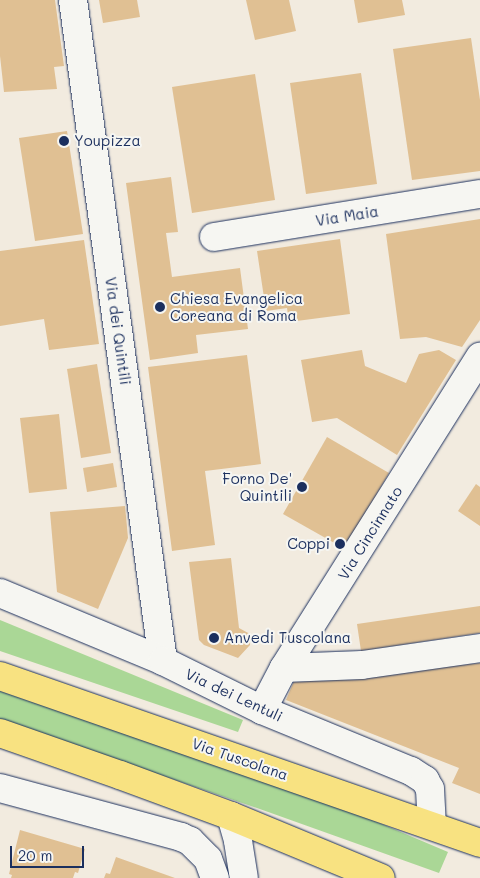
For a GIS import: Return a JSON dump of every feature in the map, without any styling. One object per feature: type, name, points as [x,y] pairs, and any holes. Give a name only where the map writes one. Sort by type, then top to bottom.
[{"type":"main road","name":"Via Tuscolana","points":[[0,676],[480,843]]},
{"type":"main road","points":[[0,733],[231,816],[381,878]]},
{"type":"street","name":"Via dei Quintili","points":[[73,0],[163,661]]},
{"type":"street","name":"Via Maia","points":[[214,237],[480,194]]},
{"type":"street","name":"Via Cincinnato","points":[[262,710],[284,668],[480,357]]},
{"type":"street","name":"Via dei Lentuli","points":[[0,594],[163,661],[262,710],[419,776],[425,780],[432,794],[432,825]]},
{"type":"street","points":[[284,668],[362,665],[480,648]]},
{"type":"street","points":[[0,788],[181,836],[197,847],[208,860],[215,875]]},
{"type":"street","points":[[231,816],[238,841],[244,878]]},
{"type":"green space","points":[[0,620],[243,720],[238,732],[0,651]]},
{"type":"green space","points":[[0,691],[363,816],[448,852],[439,873],[0,720]]},
{"type":"building","points":[[0,0],[55,0],[64,66],[54,67],[57,89],[4,92],[0,56]]},
{"type":"building","points":[[99,0],[137,0],[140,17],[103,23]]},
{"type":"building","points":[[246,0],[289,0],[296,31],[255,40]]},
{"type":"building","points":[[354,0],[402,0],[405,15],[358,23]]},
{"type":"building","points":[[471,38],[480,100],[480,171],[412,180],[393,49]]},
{"type":"building","points":[[361,73],[377,184],[306,194],[290,83]]},
{"type":"building","points":[[255,74],[275,200],[192,213],[172,87]]},
{"type":"building","points":[[67,131],[83,234],[35,241],[19,138]]},
{"type":"building","points":[[171,177],[178,232],[166,233],[172,277],[240,268],[248,329],[196,335],[198,353],[150,360],[126,183]]},
{"type":"building","points":[[480,219],[480,320],[462,347],[426,337],[400,339],[386,234]]},
{"type":"building","points":[[340,239],[350,314],[289,322],[287,308],[266,311],[257,251]]},
{"type":"building","points":[[84,240],[99,344],[49,350],[44,319],[0,326],[0,251]]},
{"type":"building","points":[[362,350],[365,366],[406,383],[419,354],[439,350],[456,360],[397,455],[337,418],[312,422],[301,360]]},
{"type":"building","points":[[247,355],[261,464],[205,471],[215,545],[172,551],[148,367]]},
{"type":"building","points":[[97,364],[111,453],[81,458],[67,369]]},
{"type":"building","points":[[59,414],[67,489],[29,493],[20,418]]},
{"type":"building","points":[[327,437],[389,473],[345,549],[283,514]]},
{"type":"building","points":[[113,463],[117,487],[87,492],[83,468]]},
{"type":"building","points":[[476,484],[480,487],[480,526],[458,511]]},
{"type":"building","points":[[125,506],[128,538],[98,609],[57,592],[50,512]]},
{"type":"building","points":[[231,558],[239,628],[250,634],[250,645],[238,658],[204,645],[199,640],[189,562]]},
{"type":"building","points":[[480,606],[480,633],[361,651],[357,624]]},
{"type":"building","points":[[480,663],[480,794],[452,783],[459,768],[286,700],[294,681]]},
{"type":"building","points":[[20,830],[85,849],[78,873],[75,872],[73,878],[11,878],[12,875],[9,874]]},
{"type":"building","points":[[116,857],[175,878],[104,878],[106,873],[110,874]]},
{"type":"place","name":"Youpizza","points":[[64,141]]},
{"type":"place","name":"Chiesa Evangelica Coreana di Roma","points":[[160,307]]},
{"type":"place","name":"Forno De' Quintili","points":[[302,487]]},
{"type":"place","name":"Coppi","points":[[340,544]]},
{"type":"place","name":"Anvedi Tuscolana","points":[[214,638]]}]
